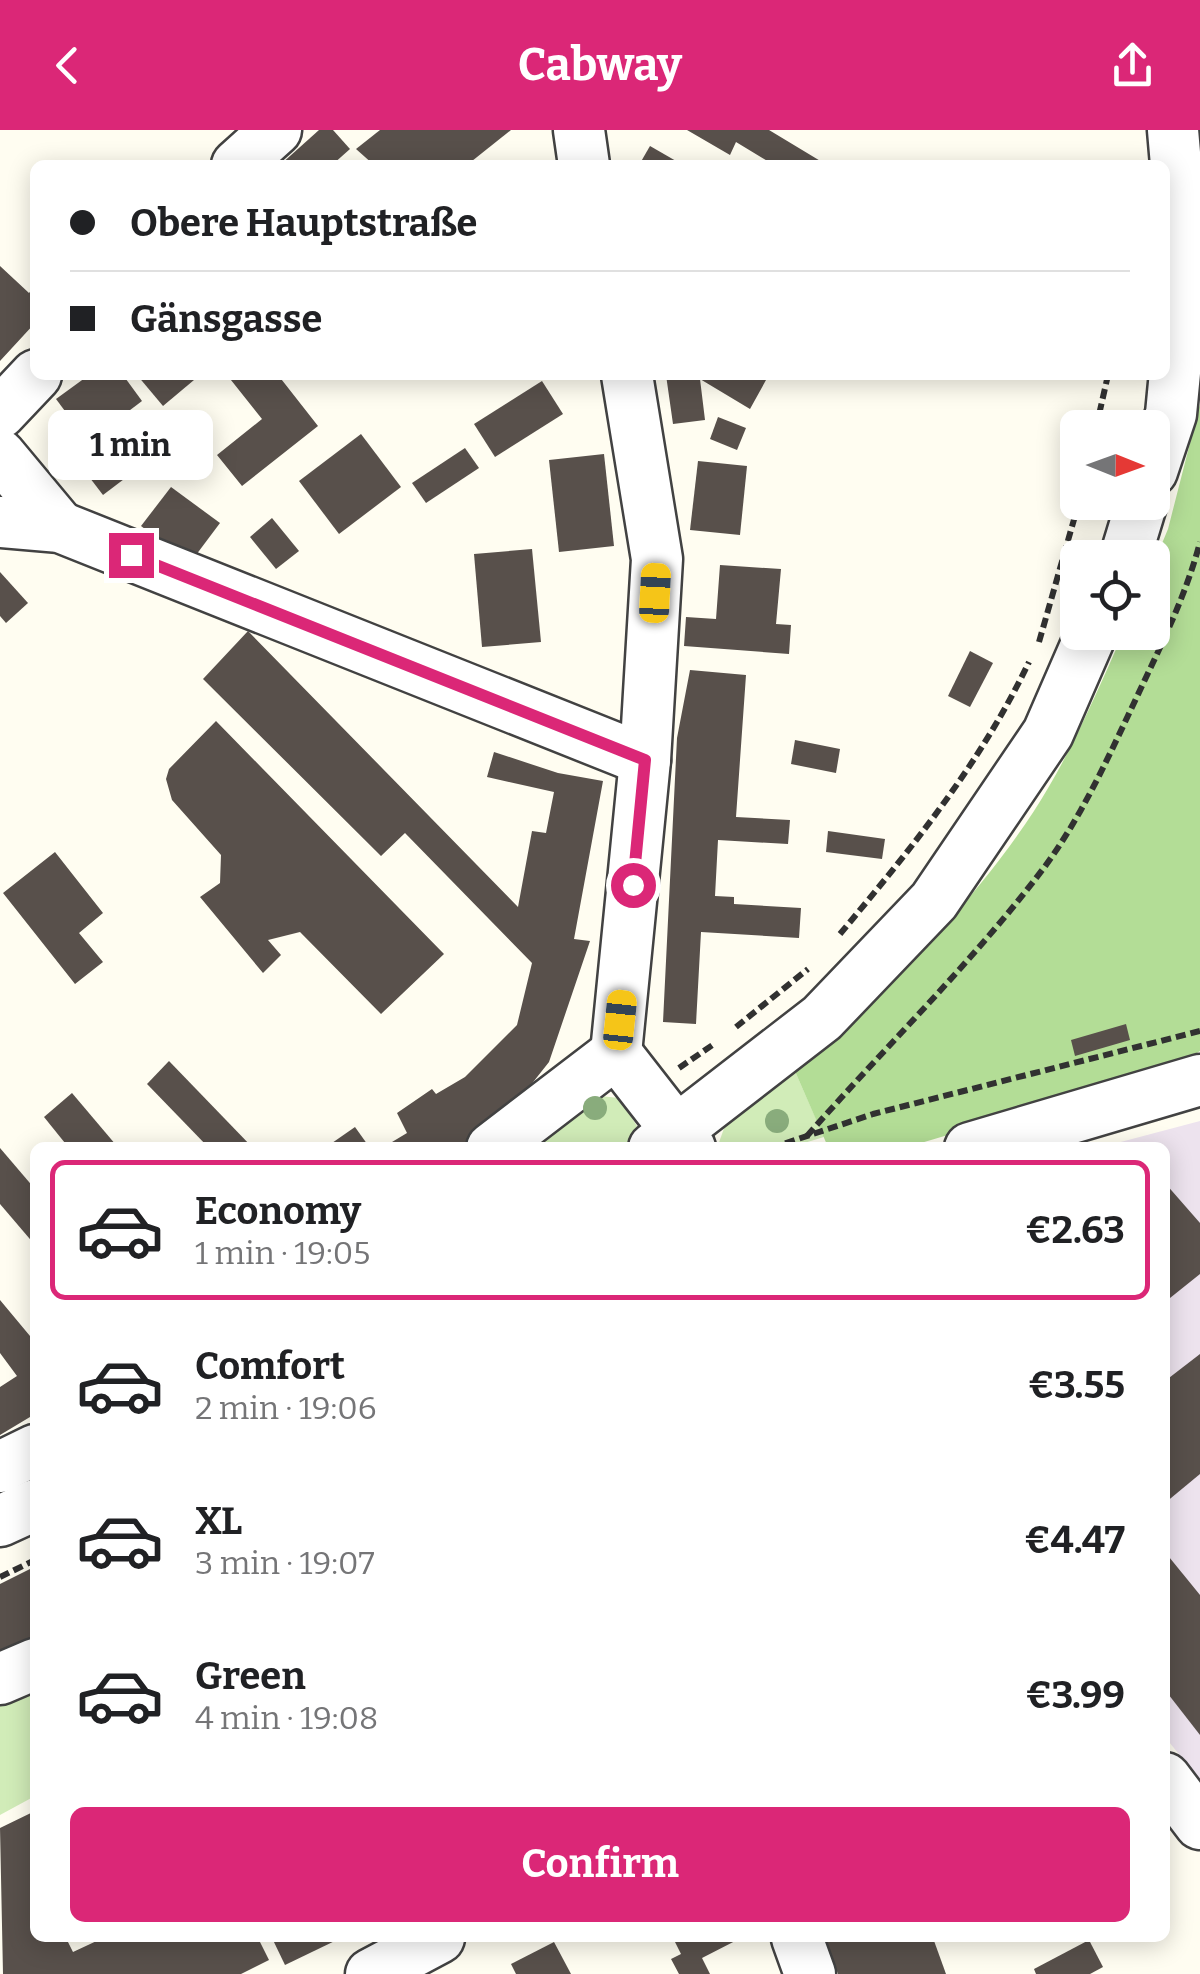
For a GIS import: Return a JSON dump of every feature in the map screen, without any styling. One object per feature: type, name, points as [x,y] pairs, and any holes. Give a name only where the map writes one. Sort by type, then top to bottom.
[{"type":"street","points":[[243,160],[276,130]]},
{"type":"street","points":[[579,130],[583,160]]},
{"type":"street","points":[[1170,417],[1185,269],[1173,130]]},
{"type":"street","points":[[0,413],[31,380]]},
{"type":"street","points":[[628,380],[657,560],[630,1072],[674,1142],[822,1018],[934,901],[1048,732],[1084,650]]},
{"type":"street","points":[[0,455],[60,526]]},
{"type":"street","points":[[0,522],[60,526],[645,760]]},
{"type":"street","points":[[503,1142],[630,1072]]},
{"type":"street","points":[[1002,1142],[1200,1080]]},
{"type":"street","points":[[0,1467],[30,1452]]},
{"type":"street","points":[[0,1679],[30,1666]]},
{"type":"street","points":[[1170,1785],[1200,1824]]},
{"type":"street","points":[[371,1974],[431,1942]]},
{"type":"street","points":[[798,1942],[810,1974]]},
{"type":"path","points":[[1100,410],[1107,380]]},
{"type":"path","points":[[829,947],[914,846],[1004,714],[1039,642],[1074,520]]},
{"type":"path","points":[[807,1136],[893,1038],[958,974],[1045,866],[1093,789],[1187,590],[1200,542]]},
{"type":"path","points":[[630,1072],[721,1040],[817,961]]},
{"type":"path","points":[[789,1142],[874,1114],[1200,1031]]},
{"type":"path","points":[[0,1577],[30,1562]]},
{"type":"shaded area","points":[[1200,1121],[1200,1780],[1170,1743],[1170,1142],[1121,1142]]},
{"type":"green space","points":[[1200,404],[1200,1051],[1174,1068],[924,1142],[826,1142],[794,1069],[923,948],[1009,847],[1059,768],[1116,650],[1170,650],[1170,540],[1163,540]]},
{"type":"green space","points":[[794,1069],[824,1137],[808,1142],[719,1142],[727,1120]]},
{"type":"green space","points":[[600,1096],[619,1098],[637,1126],[629,1142],[529,1142]]},
{"type":"green space","points":[[30,1676],[30,1799],[0,1815],[0,1691]]},
{"type":"building","points":[[319,130],[333,130],[350,149],[338,160],[286,160]]},
{"type":"building","points":[[380,130],[511,130],[473,160],[368,160],[356,149]]},
{"type":"building","points":[[687,130],[769,130],[819,160],[766,160],[736,142],[730,155]]},
{"type":"building","points":[[650,146],[674,160],[642,160]]},
{"type":"building","points":[[0,266],[30,292],[30,328],[0,361]]},
{"type":"building","points":[[82,380],[127,380],[142,401],[88,442],[56,399]]},
{"type":"building","points":[[141,380],[194,380],[163,406]]},
{"type":"building","points":[[231,380],[282,380],[318,426],[242,486],[217,455],[262,419]]},
{"type":"building","points":[[667,380],[700,380],[705,420],[673,424]]},
{"type":"building","points":[[702,380],[766,380],[750,409]]},
{"type":"building","points":[[542,381],[563,414],[495,457],[474,424]]},
{"type":"building","points":[[146,415],[169,445],[103,495],[80,465]]},
{"type":"building","points":[[718,417],[746,428],[737,450],[710,439]]},
{"type":"building","points":[[361,434],[401,487],[339,534],[299,481]]},
{"type":"building","points":[[465,448],[479,468],[426,503],[412,483]]},
{"type":"building","points":[[604,454],[614,546],[559,552],[549,460]]},
{"type":"building","points":[[698,461],[747,466],[740,535],[690,530]]},
{"type":"building","points":[[171,487],[220,523],[190,563],[141,526]]},
{"type":"building","points":[[272,518],[299,551],[276,569],[250,537]]},
{"type":"building","points":[[532,549],[541,642],[482,647],[474,554]]},
{"type":"building","points":[[720,565],[781,569],[776,624],[791,625],[789,654],[684,646],[686,617],[716,619]]},
{"type":"building","points":[[0,572],[28,603],[6,623],[0,616]]},
{"type":"building","points":[[248,631],[518,907],[532,831],[546,833],[554,792],[487,777],[494,752],[558,773],[603,781],[574,939],[590,941],[549,1062],[511,1110],[466,1142],[392,1142],[407,1133],[397,1113],[432,1089],[436,1094],[465,1077],[517,1025],[532,963],[405,833],[381,856],[203,679]]},
{"type":"building","points":[[970,651],[993,663],[970,707],[948,696]]},
{"type":"building","points":[[690,670],[746,675],[736,817],[790,820],[788,844],[718,840],[715,896],[734,897],[734,904],[801,908],[799,938],[701,932],[696,1024],[663,1022],[677,738]]},
{"type":"building","points":[[216,721],[444,954],[381,1014],[300,932],[268,940],[281,955],[263,973],[200,897],[220,883],[221,855],[172,800],[166,779],[169,769]]},
{"type":"building","points":[[795,740],[840,749],[836,773],[791,764]]},
{"type":"building","points":[[828,831],[885,839],[882,859],[826,852]]},
{"type":"building","points":[[55,852],[103,913],[79,933],[103,962],[75,984],[3,893]]},
{"type":"building","points":[[1126,1024],[1130,1040],[1075,1056],[1071,1040]]},
{"type":"building","points":[[169,1061],[247,1142],[203,1142],[147,1084]]},
{"type":"building","points":[[72,1093],[113,1142],[64,1142],[44,1117]]},
{"type":"building","points":[[355,1127],[366,1142],[333,1142]]},
{"type":"building","points":[[0,1148],[30,1183],[30,1239],[0,1204]]},
{"type":"building","points":[[1170,1189],[1200,1223],[1200,1274],[1170,1298]]},
{"type":"building","points":[[0,1300],[30,1336],[30,1417],[0,1435],[0,1387],[17,1376],[0,1353]]},
{"type":"building","points":[[1200,1354],[1200,1474],[1170,1499],[1170,1377]]},
{"type":"building","points":[[1170,1558],[1200,1595],[1200,1735],[1170,1696]]},
{"type":"building","points":[[30,1569],[30,1644],[0,1659],[0,1584]]},
{"type":"building","points":[[30,1813],[30,1942],[68,1942],[73,1952],[94,1942],[260,1942],[269,1960],[241,1974],[3,1974],[0,1828]]},
{"type":"building","points":[[274,1942],[333,1942],[285,1965]]},
{"type":"building","points":[[554,1942],[571,1974],[516,1974],[511,1964]]},
{"type":"building","points":[[675,1942],[733,1942],[702,1958],[710,1974],[679,1974],[671,1959],[681,1954]]},
{"type":"building","points":[[826,1942],[934,1942],[946,1974],[838,1974]]},
{"type":"building","points":[[1085,1942],[1090,1942],[1103,1967],[1090,1974],[1036,1974],[1034,1969]]},
{"type":"route","points":[[131,555],[645,760],[633,885]]}]
